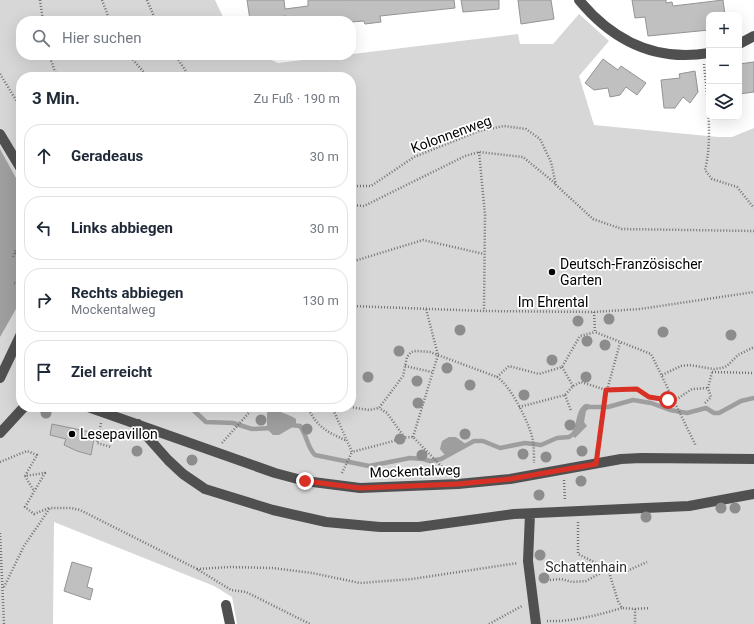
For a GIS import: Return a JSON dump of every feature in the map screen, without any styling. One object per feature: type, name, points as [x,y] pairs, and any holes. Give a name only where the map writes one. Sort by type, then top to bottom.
[{"type":"street","points":[[579,0],[608,28],[627,41],[648,51],[669,55],[706,54]]},
{"type":"street","points":[[742,42],[754,36]]},
{"type":"street","points":[[0,134],[16,161]]},
{"type":"street","points":[[0,378],[16,344]]},
{"type":"street","points":[[0,433],[19,412]]},
{"type":"street","name":"Mockentalweg","points":[[105,412],[275,473],[305,481],[360,488],[480,482],[641,458],[754,459]]},
{"type":"street","points":[[138,424],[168,460],[183,474],[205,489],[273,510],[326,522],[380,527],[419,527],[530,514],[690,506],[754,494]]},
{"type":"street","points":[[530,514],[528,561],[536,624]]},
{"type":"street","points":[[226,605],[230,624]]},
{"type":"path","points":[[40,0],[42,16]]},
{"type":"path","points":[[102,0],[108,16]]},
{"type":"path","points":[[147,0],[154,16]]},
{"type":"path","points":[[51,60],[55,72]]},
{"type":"path","points":[[134,60],[144,72]]},
{"type":"path","points":[[178,60],[187,72]]},
{"type":"path","points":[[0,74],[16,100]]},
{"type":"path","points":[[707,84],[708,158],[705,170],[712,179],[737,187],[754,208]]},
{"type":"path","name":"Kolonnenweg","points":[[356,186],[371,186],[414,157],[479,131],[504,126],[526,129],[540,139],[551,162],[556,185]]},
{"type":"path","points":[[479,152],[485,215],[484,311]]},
{"type":"path","points":[[356,205],[364,206],[466,156],[479,152],[523,157],[556,185],[592,219],[622,229],[754,231]]},
{"type":"path","points":[[356,260],[423,240],[484,254]]},
{"type":"path","points":[[13,257],[16,249]]},
{"type":"path","name":"Im Ehrental","points":[[356,306],[426,310],[594,312],[640,310],[754,292]]},
{"type":"path","points":[[413,437],[438,355],[426,310]]},
{"type":"path","points":[[594,312],[595,332]]},
{"type":"path","points":[[497,377],[509,366],[538,374],[562,367],[580,336],[595,332],[651,354],[702,459]]},
{"type":"path","points":[[596,464],[602,409],[620,343]]},
{"type":"path","points":[[713,371],[727,366],[738,355],[754,347]]},
{"type":"path","points":[[356,408],[370,410],[379,408],[403,376],[407,357],[411,352],[426,351],[438,355],[497,377],[503,381],[519,407],[533,441],[534,474]]},
{"type":"path","points":[[662,375],[681,366],[689,365],[713,371],[754,373]]},
{"type":"path","points":[[405,366],[432,372]]},
{"type":"path","points":[[562,367],[572,386]]},
{"type":"path","points":[[705,403],[711,397],[708,388],[713,371]]},
{"type":"path","points":[[519,407],[565,395],[572,386],[581,382],[606,390],[637,389],[649,397],[674,401],[692,390],[708,388]]},
{"type":"path","points":[[565,395],[571,410]]},
{"type":"path","points":[[379,408],[387,413],[405,438]]},
{"type":"path","points":[[102,412],[97,443],[112,447]]},
{"type":"path","points":[[214,452],[250,412]]},
{"type":"path","points":[[310,412],[315,421],[324,430],[347,441]]},
{"type":"path","points":[[334,412],[352,452]]},
{"type":"path","points":[[345,466],[352,452],[413,437]]},
{"type":"path","points":[[413,437],[438,464]]},
{"type":"path","points":[[0,462],[27,452],[37,454],[25,476]]},
{"type":"path","points":[[25,476],[45,473],[25,507],[34,514],[50,508],[71,508],[80,510],[197,569],[230,590],[246,592],[310,624]]},
{"type":"path","points":[[25,476],[34,491]]},
{"type":"path","points":[[564,479],[565,494]]},
{"type":"path","points":[[4,587],[24,546],[50,508]]},
{"type":"path","points":[[578,511],[578,554],[608,569],[627,570],[647,562]]},
{"type":"path","points":[[0,533],[4,587],[4,624]]},
{"type":"path","points":[[197,569],[230,567],[272,568],[312,573],[360,583],[412,579],[528,561]]},
{"type":"path","points":[[544,580],[561,578],[572,582],[586,582],[608,569]]},
{"type":"path","points":[[608,569],[618,601],[622,608]]},
{"type":"path","points":[[489,624],[518,606],[533,604]]},
{"type":"path","points":[[562,622],[598,615],[622,608],[650,608]]},
{"type":"path","points":[[635,609],[635,624]]},
{"type":"green space","name":"Deutsch-Französischer Garten","points":[[0,0],[215,0],[223,16],[16,16],[16,60],[272,60],[278,63],[303,60],[356,60],[356,54],[518,34],[520,44],[553,44],[579,14],[609,41],[579,76],[594,125],[718,137],[732,137],[754,128],[754,624],[237,624],[232,597],[214,586],[54,522],[53,624],[0,624]]},
{"type":"shaded area","points":[[0,149],[16,178],[16,309],[0,337]]},
{"type":"shaded area","points":[[585,404],[589,404],[590,408],[586,411],[584,422],[587,426],[575,438],[571,434],[578,414]]},
{"type":"shaded area","points":[[267,413],[284,413],[296,419],[296,425],[279,435],[273,435],[267,429]]},
{"type":"shaded area","points":[[449,437],[456,437],[467,445],[450,455],[444,454],[440,449],[442,441]]},
{"type":"building","points":[[247,0],[284,0],[285,9],[308,6],[308,0],[454,0],[455,8],[380,16],[381,22],[365,24],[364,21],[356,22],[356,16],[249,16]]},
{"type":"building","points":[[461,0],[499,0],[499,9],[463,12]]},
{"type":"building","points":[[518,0],[551,0],[554,19],[521,24]]},
{"type":"building","points":[[632,0],[666,0],[666,3],[672,2],[673,6],[723,0],[725,12],[706,12],[706,30],[648,36],[645,17],[635,18]]},
{"type":"building","points":[[603,59],[618,70],[621,66],[646,83],[637,95],[626,87],[620,95],[610,97],[608,88],[594,90],[585,83]]},
{"type":"building","points":[[754,62],[754,92],[742,94],[742,64]]},
{"type":"building","points":[[695,71],[698,92],[690,103],[683,97],[675,108],[664,108],[661,80],[680,78],[679,74]]},
{"type":"building","name":"Lesepavillon","points":[[52,424],[95,433],[91,455],[64,445],[66,439],[50,435]]},
{"type":"building","points":[[72,562],[92,568],[87,587],[93,589],[90,600],[64,591]]},
{"type":"waterway","points":[[585,407],[608,407],[633,400],[651,403],[670,410],[687,413],[706,408],[714,413],[719,413],[741,401],[754,398]]},
{"type":"waterway","points":[[195,412],[206,422],[233,423],[252,429],[272,428]]},
{"type":"waterway","points":[[291,425],[300,426],[312,452],[315,455],[369,466],[410,458],[430,461],[441,459],[474,441],[483,441],[500,448],[525,443],[541,445],[557,438],[569,437],[576,432]]},
{"type":"place","name":"Deutsch-Französischer Garten","points":[[552,272]]},
{"type":"place","name":"Lesepavillon","points":[[72,434]]},
{"type":"route","points":[[305,481],[360,488],[386,485],[458,484],[510,479],[596,464],[602,409],[606,390],[637,389],[649,397],[668,400]]},
{"type":"park label","name":"Schattenhain","points":[[586,567]]}]
